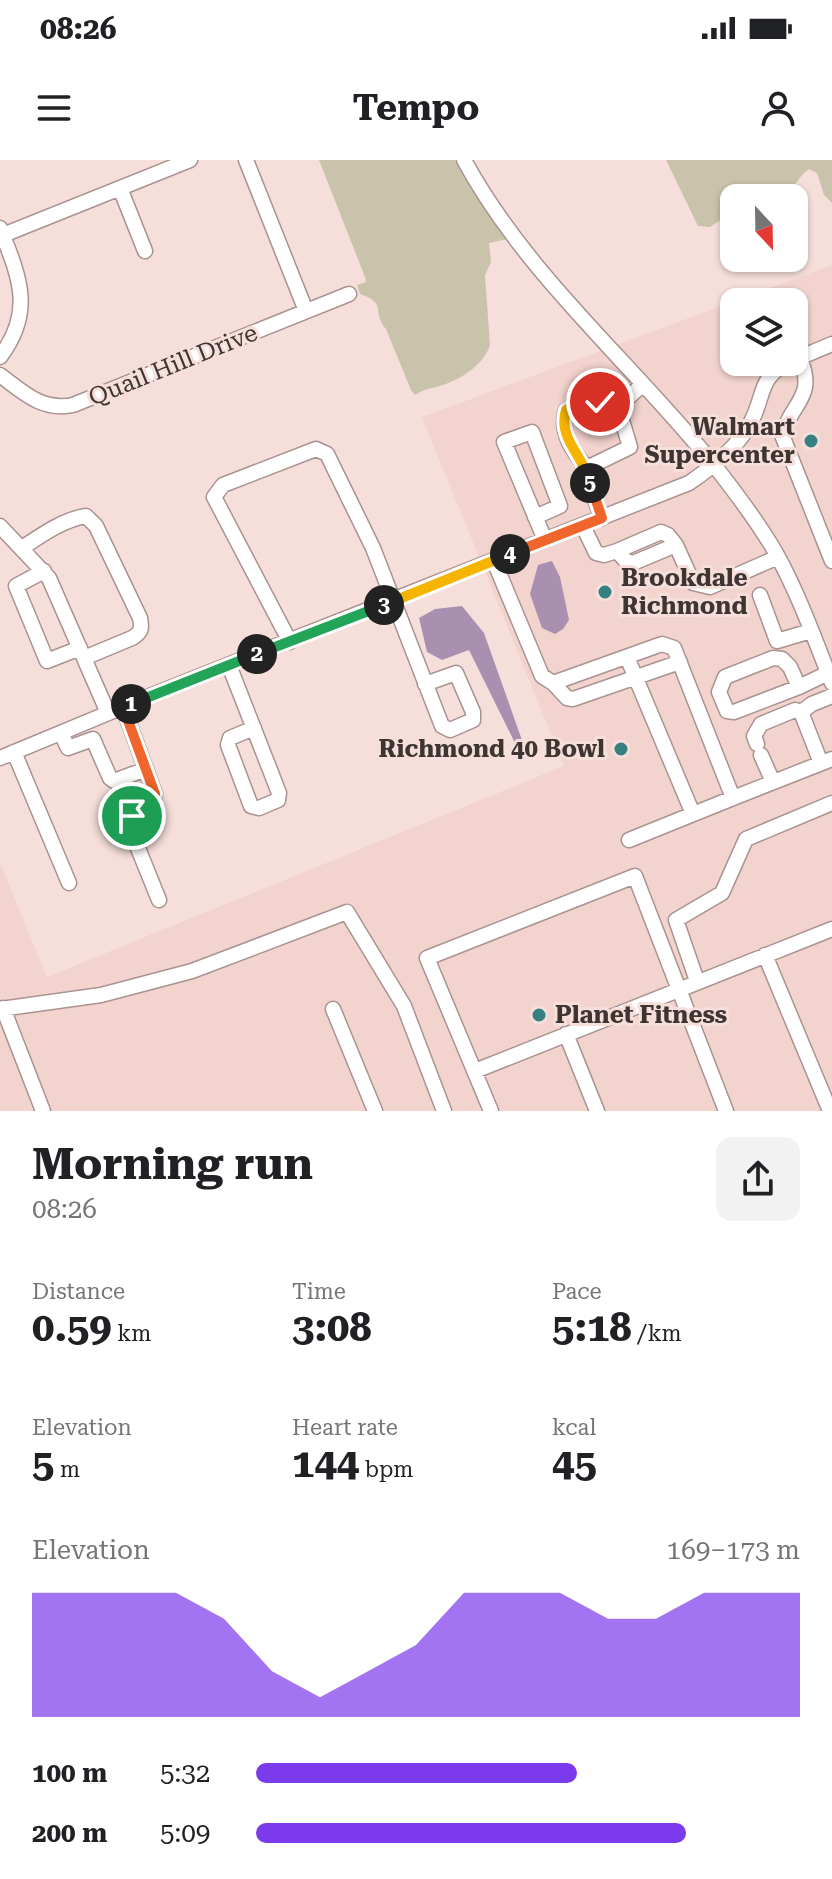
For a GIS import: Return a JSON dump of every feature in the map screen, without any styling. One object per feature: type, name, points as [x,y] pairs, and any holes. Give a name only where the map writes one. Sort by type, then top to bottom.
[{"type":"street","points":[[0,357],[18,324],[22,301],[21,285],[1,231],[190,160]]},
{"type":"street","points":[[246,160],[306,311]]},
{"type":"street","points":[[464,160],[515,237],[713,464],[778,557],[830,678],[734,712],[727,711],[719,692],[725,677],[773,658],[782,659],[790,667],[799,687]]},
{"type":"street","points":[[120,188],[145,251]]},
{"type":"street","name":"Quail Hill Drive","points":[[0,375],[37,402],[58,408],[73,405],[349,294]]},
{"type":"street","points":[[808,354],[832,344]]},
{"type":"street","points":[[69,883],[7,755],[689,483],[743,434],[752,421],[770,376]]},
{"type":"street","points":[[805,376],[808,380],[806,390],[782,435],[832,561]]},
{"type":"street","points":[[618,407],[642,385]]},
{"type":"street","points":[[602,518],[587,468],[574,453],[562,422],[566,410],[575,405],[600,402],[618,407]]},
{"type":"street","points":[[587,468],[630,447],[618,407]]},
{"type":"street","points":[[535,517],[560,506],[532,432],[504,442],[535,517],[545,540]]},
{"type":"street","points":[[290,642],[214,497],[223,485],[316,449],[327,454],[373,548],[425,684]]},
{"type":"street","points":[[22,548],[78,517],[86,516],[96,526],[142,628],[132,638],[47,661],[16,586],[44,571]]},
{"type":"street","points":[[0,526],[44,571],[57,594],[108,713]]},
{"type":"street","points":[[583,526],[596,553],[604,555],[617,551],[626,561],[633,563],[676,545],[693,583],[710,587],[778,557]]},
{"type":"street","points":[[494,561],[535,663],[542,676],[567,698],[573,699],[680,662]]},
{"type":"street","points":[[760,595],[777,641],[811,631]]},
{"type":"street","points":[[553,683],[662,644],[674,648],[733,798]]},
{"type":"street","points":[[627,657],[693,814]]},
{"type":"street","points":[[229,665],[254,728],[279,793],[278,800],[259,808],[251,806],[228,745],[230,738],[254,728]]},
{"type":"street","points":[[801,712],[832,696]]},
{"type":"street","points":[[123,707],[155,794],[148,808],[127,821],[159,900]]},
{"type":"street","points":[[629,840],[826,761],[801,712],[795,710],[761,724],[754,736],[773,782]]},
{"type":"street","points":[[61,733],[68,748],[93,739],[114,781],[146,769]]},
{"type":"street","points":[[697,981],[676,920],[722,893],[746,839],[832,803]]},
{"type":"street","points":[[491,1111],[427,958],[635,876],[726,1111]]},
{"type":"street","points":[[43,1111],[6,1036],[1,1009],[101,995],[192,971],[347,912],[404,1006],[444,1111]]},
{"type":"street","points":[[475,1071],[832,929]]},
{"type":"street","points":[[765,955],[830,1111]]},
{"type":"street","points":[[333,1009],[375,1111]]},
{"type":"street","points":[[566,1034],[597,1111]]},
{"type":"street","points":[[814,1074],[832,1071]]},
{"type":"shaded area","points":[[319,160],[455,160],[476,196],[508,239],[489,243],[491,262],[485,275],[490,345],[483,358],[466,374],[415,395],[411,390],[377,305],[360,294],[357,285],[366,282],[365,277]]},
{"type":"shaded area","points":[[666,160],[832,160],[832,203],[824,195],[817,173],[809,169],[795,184],[720,184],[720,220],[710,227],[698,226]]},
{"type":"shaded area","points":[[832,265],[832,1111],[0,1111],[0,863],[47,977],[564,766],[422,417],[720,307],[720,376],[808,376],[808,288],[770,288]]},
{"type":"shaded area","points":[[552,561],[560,577],[569,620],[555,634],[542,628],[530,594],[538,565]]},
{"type":"shaded area","points":[[462,606],[484,633],[523,743],[515,743],[469,650],[442,660],[427,652],[419,618],[435,609]]},
{"type":"place","name":"Walmart Supercenter","points":[[811,441]]},
{"type":"place","name":"Brookdale Richmond","points":[[605,592]]},
{"type":"place","name":"Richmond 40 Bowl","points":[[621,749]]},
{"type":"place","name":"Planet Fitness","points":[[539,1015]]},
{"type":"route","points":[[132,816],[148,808],[155,794],[123,707],[602,518],[587,468],[574,453],[562,422],[566,410],[575,405],[600,402]]}]
